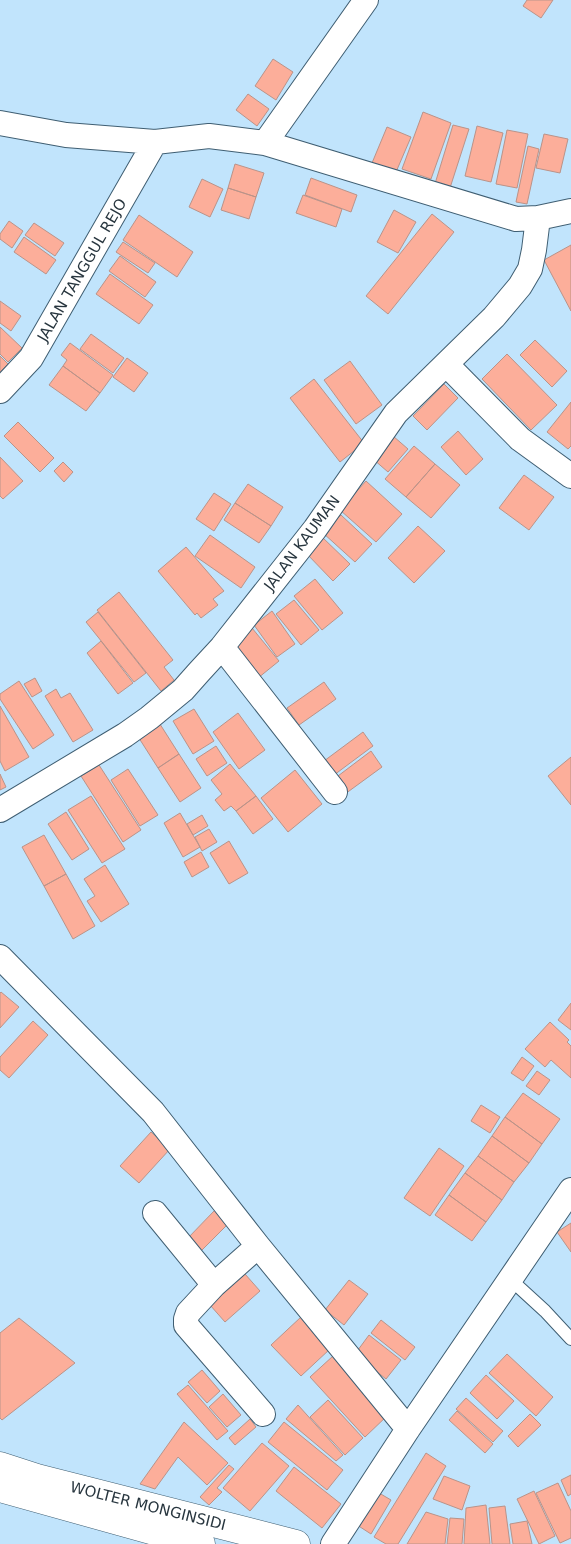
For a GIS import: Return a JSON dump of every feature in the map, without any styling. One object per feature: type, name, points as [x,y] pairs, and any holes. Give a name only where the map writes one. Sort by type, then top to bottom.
[{"type":"main road","name":"WOLTER MONGINSIDI","points":[[0,1466],[37,1478],[296,1544]]},
{"type":"main road","name":"WOLTER MONGINSIDI","points":[[0,1488],[201,1544]]},
{"type":"street","points":[[265,144],[366,0]]},
{"type":"street","points":[[0,123],[66,135],[155,142],[209,136],[265,144],[516,219],[538,218],[571,211]]},
{"type":"street","name":"JALAN TANGGUL REJO","points":[[0,391],[32,358],[155,142]]},
{"type":"street","name":"JALAN KAUMAN","points":[[0,810],[125,735],[183,690],[222,647],[315,529],[396,413],[494,317],[520,286],[530,269],[538,218]]},
{"type":"street","points":[[446,364],[520,439],[571,476]]},
{"type":"street","points":[[222,647],[335,792]]},
{"type":"street","points":[[0,957],[153,1112],[258,1246],[408,1429]]},
{"type":"street","points":[[333,1544],[408,1429],[571,1190]]},
{"type":"street","points":[[155,1213],[214,1285]]},
{"type":"street","points":[[258,1246],[214,1285],[188,1313],[186,1325],[264,1414]]},
{"type":"lane","points":[[510,1279],[545,1311],[571,1339]]},
{"type":"building","points":[[527,0],[553,0],[541,18],[523,6]]},
{"type":"building","points":[[273,59],[293,72],[276,100],[255,86]]},
{"type":"building","points":[[248,94],[269,109],[257,126],[236,110]]},
{"type":"building","points":[[423,112],[451,123],[431,179],[402,169]]},
{"type":"building","points":[[453,125],[469,129],[449,191],[434,187]]},
{"type":"building","points":[[477,126],[503,133],[491,182],[465,176]]},
{"type":"building","points":[[387,127],[411,137],[396,172],[372,163]]},
{"type":"building","points":[[507,130],[528,134],[517,188],[496,184]]},
{"type":"building","points":[[544,134],[568,139],[560,173],[536,168]]},
{"type":"building","points":[[528,146],[539,149],[527,204],[516,202]]},
{"type":"building","points":[[235,164],[264,173],[256,197],[228,188]]},
{"type":"building","points":[[311,178],[357,195],[351,212],[305,195]]},
{"type":"building","points":[[202,179],[223,189],[210,217],[189,207]]},
{"type":"building","points":[[228,188],[256,197],[249,219],[221,210]]},
{"type":"building","points":[[303,195],[342,209],[336,227],[296,213]]},
{"type":"building","points":[[394,210],[416,222],[398,253],[377,242]]},
{"type":"building","points":[[432,214],[454,232],[388,314],[366,296]]},
{"type":"building","points":[[139,215],[193,252],[177,277],[123,240]]},
{"type":"building","points":[[9,221],[23,231],[12,248],[0,239],[0,234]]},
{"type":"building","points":[[34,223],[64,243],[55,256],[25,235]]},
{"type":"building","points":[[24,237],[56,260],[46,274],[14,252]]},
{"type":"building","points":[[123,242],[155,263],[148,273],[116,252]]},
{"type":"building","points":[[571,245],[571,311],[544,260]]},
{"type":"building","points":[[120,256],[156,282],[145,297],[109,271]]},
{"type":"building","points":[[110,274],[153,305],[139,324],[96,294]]},
{"type":"building","points":[[0,301],[21,316],[11,331],[0,323]]},
{"type":"building","points":[[0,327],[22,348],[8,362],[0,354]]},
{"type":"building","points":[[91,334],[124,358],[113,373],[80,349]]},
{"type":"building","points":[[535,340],[567,371],[552,387],[520,355]]},
{"type":"building","points":[[70,343],[113,375],[100,393],[63,366],[67,360],[61,355]]},
{"type":"building","points":[[507,354],[557,405],[531,430],[482,379]]},
{"type":"building","points":[[0,356],[8,364],[0,372]]},
{"type":"building","points":[[127,358],[148,373],[134,392],[113,377]]},
{"type":"building","points":[[350,361],[382,405],[356,424],[324,380]]},
{"type":"building","points":[[63,366],[100,393],[86,411],[49,385]]},
{"type":"building","points":[[314,379],[364,443],[340,462],[290,398]]},
{"type":"building","points":[[444,384],[458,398],[427,430],[413,416]]},
{"type":"building","points":[[571,402],[571,446],[568,449],[547,432]]},
{"type":"building","points":[[18,422],[54,458],[40,472],[4,436]]},
{"type":"building","points":[[458,431],[483,459],[466,475],[441,447]]},
{"type":"building","points":[[393,436],[408,449],[388,472],[373,459]]},
{"type":"building","points":[[414,446],[435,464],[406,497],[385,479]]},
{"type":"building","points":[[0,457],[23,481],[3,499],[0,496]]},
{"type":"building","points":[[63,462],[73,472],[64,482],[54,471]]},
{"type":"building","points":[[435,464],[460,485],[431,518],[406,497]]},
{"type":"building","points":[[524,475],[554,497],[529,530],[499,508]]},
{"type":"building","points":[[366,481],[402,514],[376,542],[340,510]]},
{"type":"building","points":[[248,484],[283,507],[271,526],[235,503]]},
{"type":"building","points":[[214,493],[231,504],[214,531],[196,519]]},
{"type":"building","points":[[235,503],[271,526],[259,543],[224,520]]},
{"type":"building","points":[[341,515],[372,544],[355,562],[323,533]]},
{"type":"building","points":[[418,526],[445,551],[414,583],[388,558]]},
{"type":"building","points":[[210,535],[255,567],[241,588],[195,556]]},
{"type":"building","points":[[321,536],[350,564],[333,581],[305,552]]},
{"type":"building","points":[[186,547],[224,591],[213,599],[218,605],[201,618],[197,613],[195,615],[158,571]]},
{"type":"building","points":[[315,579],[343,613],[322,630],[294,596]]},
{"type":"building","points":[[119,592],[173,660],[164,667],[174,680],[161,691],[97,610]]},
{"type":"building","points":[[294,600],[319,630],[301,645],[276,614]]},
{"type":"building","points":[[272,611],[295,644],[277,657],[254,625]]},
{"type":"building","points":[[98,612],[146,673],[134,682],[86,622]]},
{"type":"building","points":[[252,628],[279,661],[258,678],[231,645]]},
{"type":"building","points":[[101,641],[133,683],[118,694],[87,653]]},
{"type":"building","points":[[35,678],[42,691],[32,697],[24,684]]},
{"type":"building","points":[[19,681],[54,735],[33,749],[0,699],[0,694]]},
{"type":"building","points":[[324,682],[336,699],[299,725],[287,708]]},
{"type":"building","points":[[56,689],[61,698],[70,693],[93,730],[73,742],[45,696]]},
{"type":"building","points":[[0,706],[29,757],[5,771],[0,761]]},
{"type":"building","points":[[194,709],[214,741],[193,754],[173,721]]},
{"type":"building","points":[[238,713],[265,750],[239,769],[213,732]]},
{"type":"building","points":[[158,721],[179,754],[158,768],[137,735]]},
{"type":"building","points":[[363,732],[373,746],[334,775],[324,761]]},
{"type":"building","points":[[216,746],[227,763],[207,776],[196,759]]},
{"type":"building","points":[[371,751],[382,767],[345,794],[334,779]]},
{"type":"building","points":[[179,754],[201,788],[180,802],[158,768]]},
{"type":"building","points":[[571,757],[571,805],[548,776]]},
{"type":"building","points":[[230,764],[256,796],[236,811],[231,806],[224,811],[215,800],[222,794],[211,780]]},
{"type":"building","points":[[99,765],[141,830],[123,842],[81,776]]},
{"type":"building","points":[[128,769],[158,815],[140,826],[111,780]]},
{"type":"building","points":[[295,770],[322,804],[288,832],[261,798]]},
{"type":"building","points":[[0,774],[6,787],[0,790]]},
{"type":"building","points":[[91,796],[125,849],[102,863],[68,810]]},
{"type":"building","points":[[256,796],[273,819],[253,834],[236,811]]},
{"type":"building","points":[[66,812],[89,849],[72,860],[48,824]]},
{"type":"building","points":[[180,813],[200,847],[183,857],[164,823]]},
{"type":"building","points":[[202,815],[208,826],[193,835],[187,824]]},
{"type":"building","points":[[209,829],[217,842],[202,851],[195,837]]},
{"type":"building","points":[[44,835],[66,874],[44,886],[22,847]]},
{"type":"building","points":[[229,841],[248,873],[229,884],[210,853]]},
{"type":"building","points":[[201,852],[209,867],[192,877],[184,862]]},
{"type":"building","points":[[105,865],[129,904],[101,922],[87,901],[95,896],[84,879]]},
{"type":"building","points":[[66,874],[95,926],[73,939],[44,886]]},
{"type":"building","points":[[0,993],[19,1007],[0,1028]]},
{"type":"building","points":[[571,1003],[571,1030],[558,1020]]},
{"type":"building","points":[[33,1021],[48,1035],[9,1078],[0,1070],[0,1057]]},
{"type":"building","points":[[550,1022],[569,1040],[567,1042],[571,1046],[571,1078],[551,1060],[545,1067],[525,1049]]},
{"type":"building","points":[[522,1057],[534,1066],[523,1081],[511,1073]]},
{"type":"building","points":[[537,1071],[550,1080],[539,1095],[526,1086]]},
{"type":"building","points":[[523,1093],[560,1119],[542,1144],[505,1117]]},
{"type":"building","points":[[481,1105],[500,1117],[490,1133],[471,1121]]},
{"type":"building","points":[[505,1117],[542,1144],[529,1163],[492,1136]]},
{"type":"building","points":[[151,1132],[170,1149],[139,1183],[120,1166]]},
{"type":"building","points":[[492,1136],[529,1163],[514,1182],[478,1156]]},
{"type":"building","points":[[439,1148],[464,1166],[430,1216],[404,1198]]},
{"type":"building","points":[[478,1156],[514,1182],[502,1200],[465,1173]]},
{"type":"building","points":[[465,1173],[502,1200],[486,1222],[449,1195]]},
{"type":"building","points":[[449,1195],[486,1222],[472,1241],[435,1215]]},
{"type":"building","points":[[215,1210],[228,1224],[200,1252],[187,1239]]},
{"type":"building","points":[[571,1223],[571,1252],[557,1232]]},
{"type":"building","points":[[245,1274],[260,1291],[225,1322],[210,1305]]},
{"type":"building","points":[[349,1280],[368,1294],[344,1325],[325,1310]]},
{"type":"building","points":[[301,1317],[330,1349],[301,1376],[271,1345]]},
{"type":"building","points":[[19,1318],[75,1363],[2,1420],[0,1418],[0,1333]]},
{"type":"building","points":[[381,1320],[415,1347],[405,1360],[371,1333]]},
{"type":"building","points":[[369,1335],[401,1360],[386,1379],[355,1354]]},
{"type":"building","points":[[507,1354],[553,1397],[536,1416],[489,1373]]},
{"type":"building","points":[[333,1356],[388,1415],[365,1437],[310,1377]]},
{"type":"building","points":[[202,1370],[220,1391],[207,1403],[188,1382]]},
{"type":"building","points":[[486,1375],[514,1401],[497,1419],[470,1393]]},
{"type":"building","points":[[188,1385],[228,1431],[217,1440],[177,1394]]},
{"type":"building","points":[[223,1394],[241,1415],[227,1427],[209,1407]]},
{"type":"building","points":[[466,1398],[503,1431],[493,1442],[456,1409]]},
{"type":"building","points":[[328,1400],[363,1438],[345,1455],[310,1417]]},
{"type":"building","points":[[298,1405],[343,1455],[336,1461],[286,1419]]},
{"type":"building","points":[[457,1411],[493,1444],[485,1453],[449,1420]]},
{"type":"building","points":[[530,1414],[541,1425],[518,1447],[508,1436]]},
{"type":"building","points":[[250,1419],[256,1427],[235,1445],[229,1438]]},
{"type":"building","points":[[184,1422],[228,1463],[207,1485],[178,1457],[155,1489],[140,1484]]},
{"type":"building","points":[[284,1422],[343,1470],[327,1490],[268,1442]]},
{"type":"building","points":[[262,1443],[289,1466],[250,1511],[223,1488]]},
{"type":"building","points":[[426,1453],[446,1466],[398,1544],[386,1544],[374,1537]]},
{"type":"building","points":[[229,1465],[234,1469],[217,1488],[222,1492],[209,1505],[200,1497]]},
{"type":"building","points":[[294,1467],[341,1504],[322,1528],[276,1491]]},
{"type":"building","points":[[571,1475],[571,1494],[568,1496],[561,1480]]},
{"type":"building","points":[[444,1476],[470,1486],[462,1510],[433,1499]]},
{"type":"building","points":[[558,1483],[571,1511],[571,1538],[560,1543],[536,1493]]},
{"type":"building","points":[[374,1490],[391,1500],[371,1534],[354,1523]]},
{"type":"building","points":[[534,1491],[555,1536],[539,1544],[517,1499]]},
{"type":"building","points":[[486,1505],[490,1544],[464,1544],[466,1508]]},
{"type":"building","points":[[505,1506],[510,1544],[492,1544],[489,1508]]},
{"type":"building","points":[[426,1512],[448,1519],[445,1544],[407,1544]]},
{"type":"building","points":[[450,1518],[464,1519],[462,1544],[447,1544]]},
{"type":"building","points":[[527,1521],[532,1544],[513,1544],[510,1524]]}]
